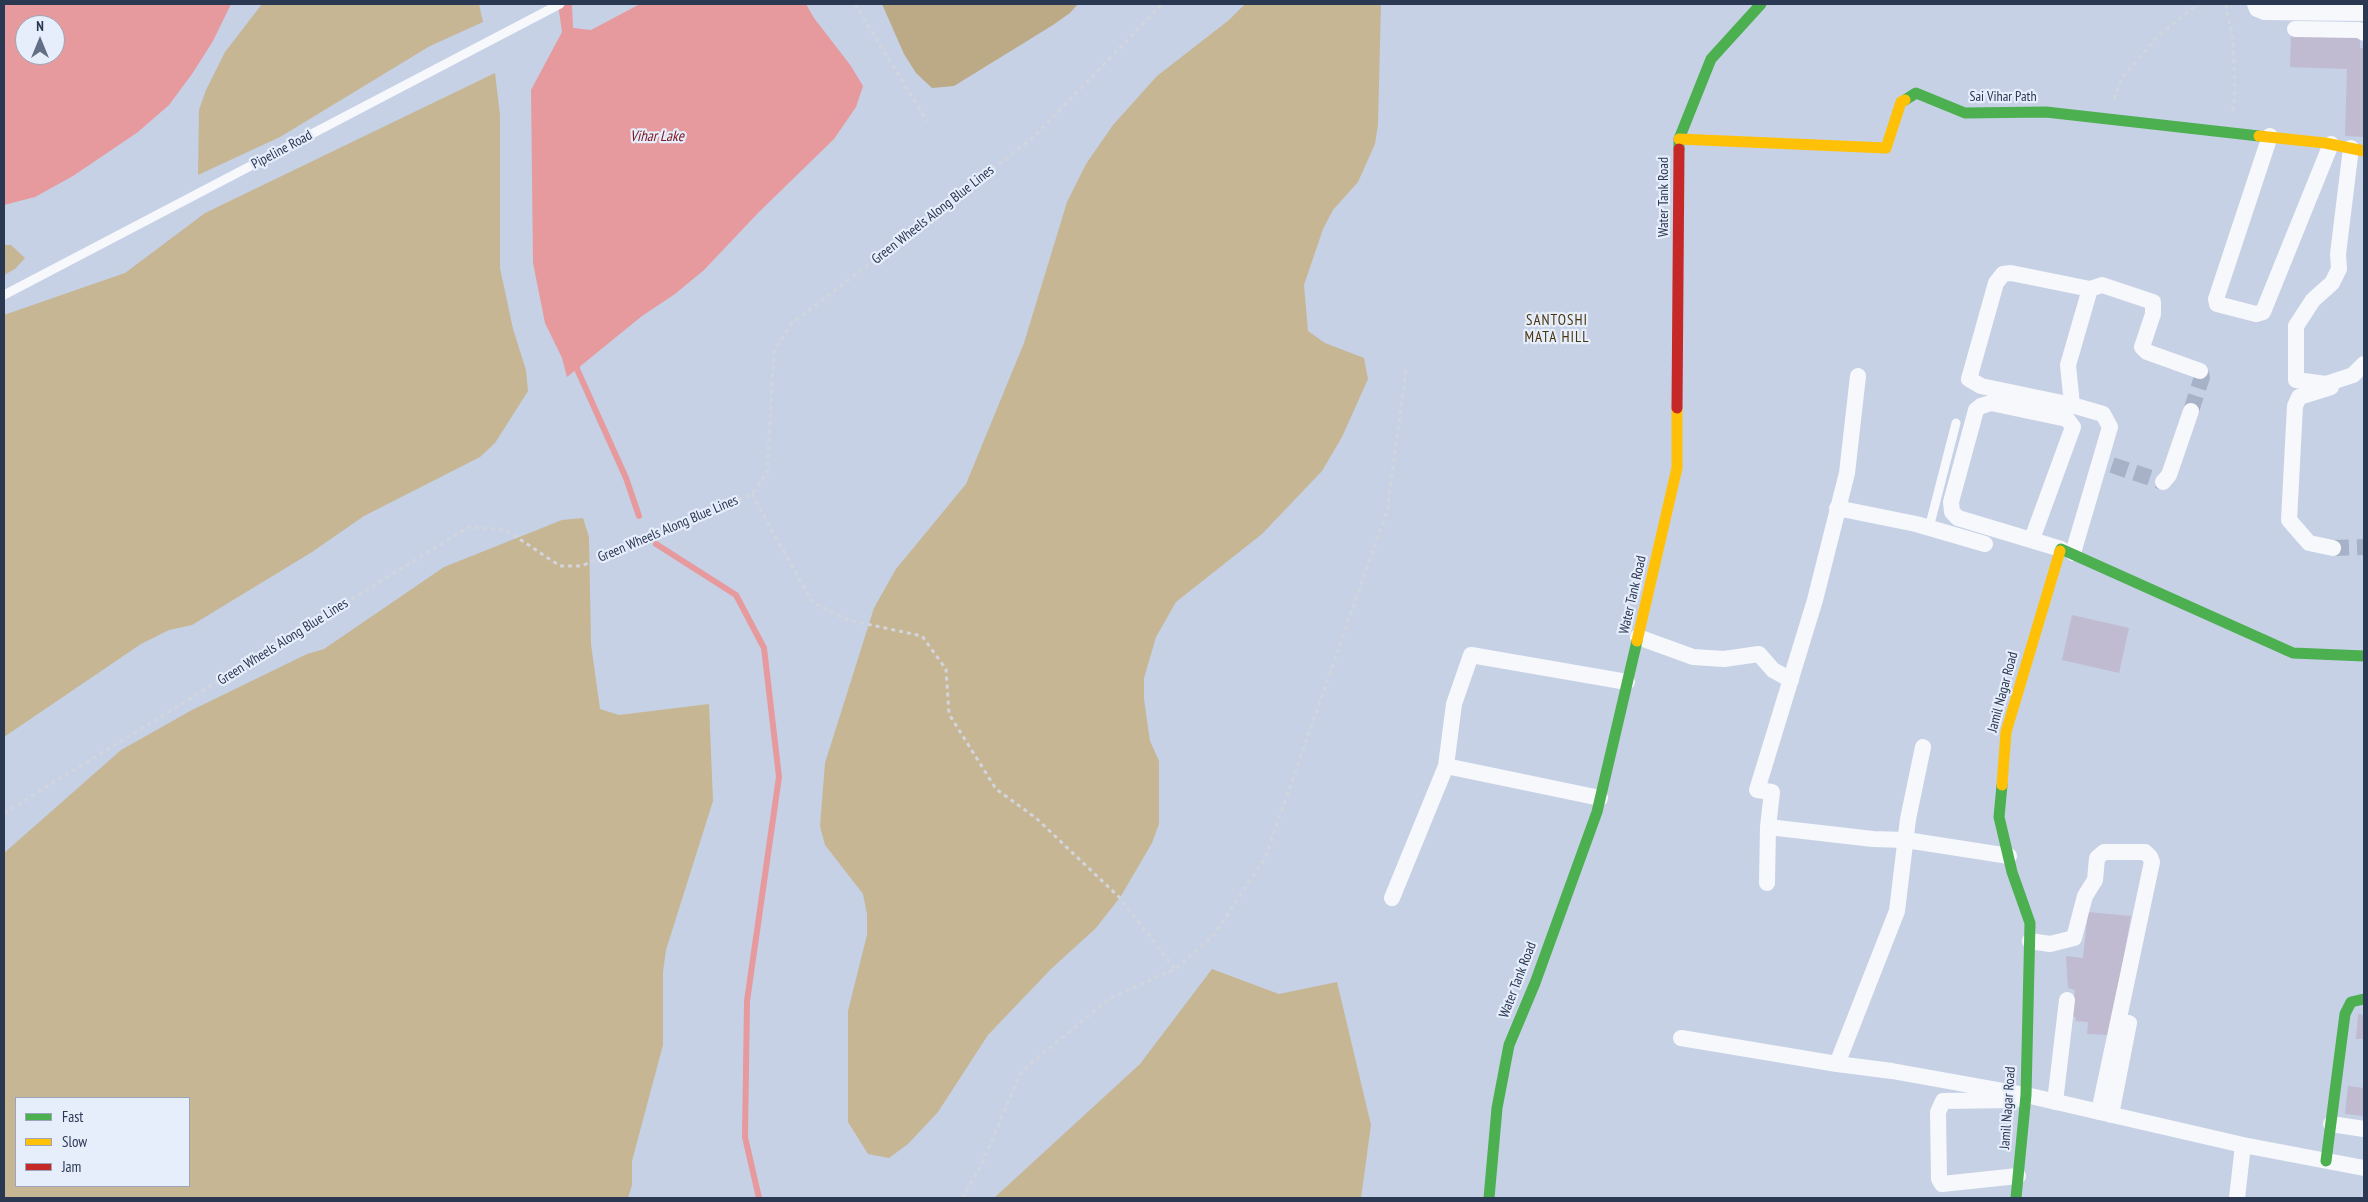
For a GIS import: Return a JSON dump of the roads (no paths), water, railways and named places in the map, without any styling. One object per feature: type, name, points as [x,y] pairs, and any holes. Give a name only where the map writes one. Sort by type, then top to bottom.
[{"type":"street","name":"Water Tank Road","points":[[1489,1198],[1497,1108],[1509,1045],[1535,984],[1600,798],[1677,468],[1679,139],[1711,59],[1761,4]]},
{"type":"street","points":[[2255,4],[2257,9],[2264,12],[2364,13]]},
{"type":"street","points":[[2295,28],[2359,30],[2364,33]]},
{"type":"street","name":"Sai Vihar Path","points":[[1679,139],[1886,148],[1901,102],[1916,93],[1965,113],[2046,112],[2270,136],[2358,149]]},
{"type":"street","points":[[2270,136],[2216,299],[2217,304],[2256,314],[2263,312],[2331,144]]},
{"type":"street","points":[[2358,149],[2338,254],[2339,269],[2332,282],[2313,300],[2296,326],[2296,380],[2326,384],[2353,375],[2364,364]]},
{"type":"street","points":[[2067,551],[2106,463],[2110,427],[2103,414],[2072,405],[1981,386],[1969,379],[1996,282],[2003,274],[2011,273],[2090,289],[2102,285],[2153,302],[2153,314],[2142,347],[2147,352],[2200,371]]},
{"type":"street","points":[[2072,405],[2068,365],[2090,289]]},
{"type":"street","points":[[1767,883],[1768,827],[1772,792],[1757,790],[1815,600],[1847,473],[1858,376]]},
{"type":"street","points":[[2332,548],[2309,543],[2290,520],[2295,406],[2299,397],[2364,376]]},
{"type":"street","points":[[2032,539],[2073,428],[2067,419],[1991,403],[1981,406],[1976,410],[1951,502],[1952,512],[1958,518],[2067,551],[2293,653],[2364,656]]},
{"type":"street","points":[[2162,482],[2169,475],[2191,411]]},
{"type":"street","points":[[1837,508],[1929,528],[1985,544]]},
{"type":"street","name":"Jamil Nagar Road","points":[[2020,1198],[2018,1176],[2025,1098],[2030,923],[2008,856],[1999,817],[2006,732],[2067,551]]},
{"type":"street","points":[[1638,636],[1693,657],[1724,659],[1760,654],[1773,670],[1791,680]]},
{"type":"street","points":[[1392,898],[1446,766],[1454,704],[1470,655],[1628,682]]},
{"type":"street","points":[[1837,1064],[1897,911],[1906,840],[1923,747]]},
{"type":"street","points":[[1446,766],[1600,798]]},
{"type":"street","points":[[1768,827],[1873,839],[1906,840],[2008,856]]},
{"type":"street","points":[[2030,941],[2050,944],[2074,938],[2085,896],[2095,880],[2097,858],[2104,852],[2145,852],[2150,857],[2152,862],[2105,1113]]},
{"type":"street","points":[[2105,1113],[2158,871]]},
{"type":"street","points":[[2326,1161],[2345,1014],[2351,1002],[2364,999]]},
{"type":"street","points":[[2055,1102],[2067,1000]]},
{"type":"street","points":[[1681,1038],[1837,1064],[1892,1071],[2025,1098],[2055,1102],[2243,1145],[2364,1168]]},
{"type":"street","points":[[2018,1176],[1942,1184],[1939,1179],[1938,1112],[1943,1101],[2025,1098]]},
{"type":"street","points":[[2331,1124],[2364,1129]]},
{"type":"street","points":[[2238,1198],[2243,1145]]},
{"type":"lane","name":"Pipeline Road","points":[[4,295],[560,4]]},
{"type":"lane","points":[[1929,528],[1956,423]]},
{"type":"water","points":[[4,4],[231,4],[213,41],[169,105],[138,132],[73,176],[35,197],[4,205]]},
{"type":"water","name":"Vihar Lake","points":[[558,4],[572,4],[573,28],[591,30],[640,4],[806,4],[814,18],[851,66],[863,86],[856,107],[834,139],[759,212],[704,270],[675,294],[642,316],[567,377],[562,358],[545,323],[533,263],[531,90],[562,32]]},
{"type":"waterway","points":[[577,362],[577,369],[626,478],[639,516]]},
{"type":"waterway","points":[[656,544],[736,595],[764,648],[779,777],[747,1001],[745,1137],[759,1198]]},
{"type":"tunnel","points":[[2191,411],[2202,377],[2200,371]]},
{"type":"tunnel","points":[[2112,465],[2163,482]]},
{"type":"tunnel","points":[[2333,548],[2364,547]]},
{"type":"district","name":"SANTOSHI MATA HILL","points":[[1557,330]]}]
